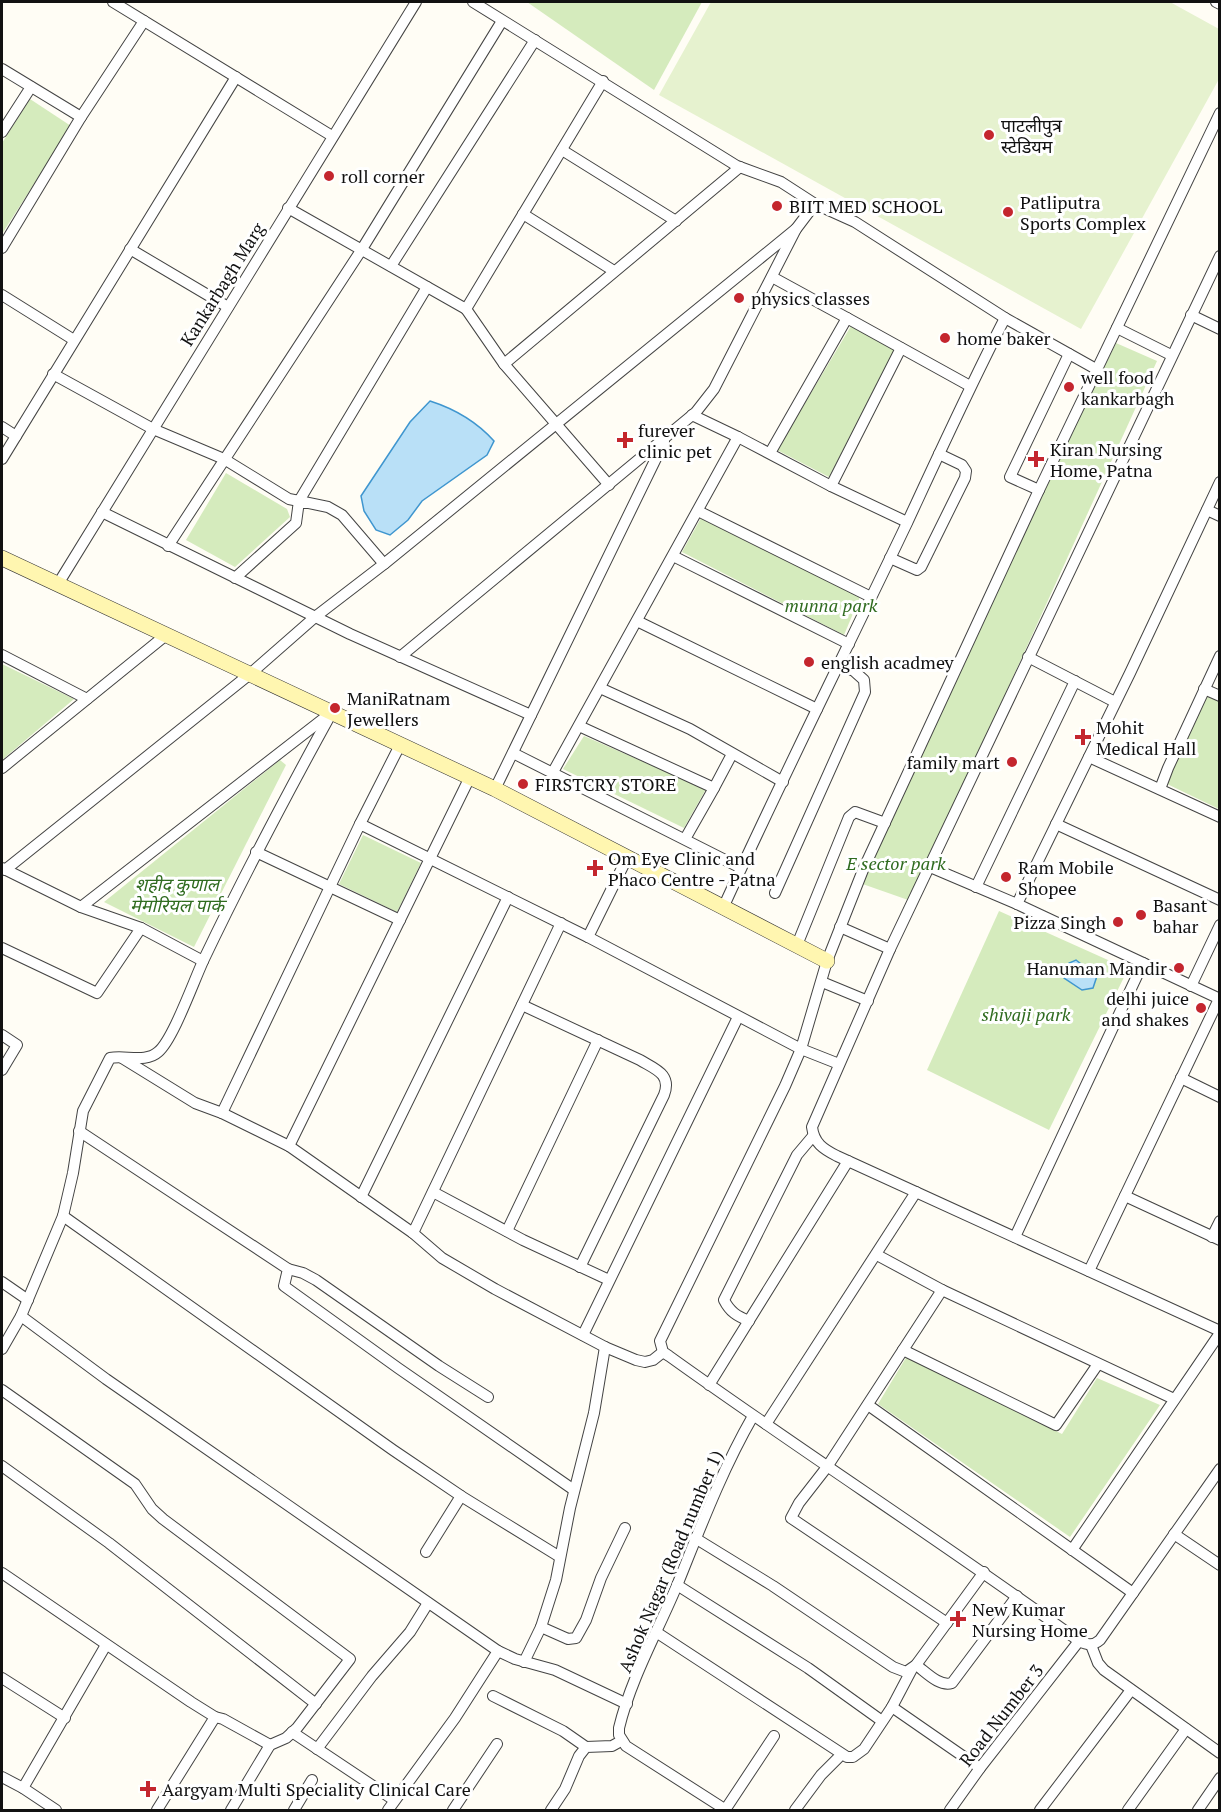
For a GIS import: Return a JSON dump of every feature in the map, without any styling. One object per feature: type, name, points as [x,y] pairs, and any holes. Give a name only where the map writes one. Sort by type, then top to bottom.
[{"type":"street","points":[[113,2],[332,136]]},
{"type":"street","name":"Kankarbagh Marg","points":[[58,584],[416,2]]},
{"type":"street","points":[[473,2],[740,167],[781,182],[815,204],[855,222],[1005,318],[1096,369]]},
{"type":"street","points":[[2,248],[81,117],[144,21]]},
{"type":"street","points":[[168,546],[362,249],[502,21]]},
{"type":"street","points":[[391,266],[535,40]]},
{"type":"street","points":[[2,69],[81,117]]},
{"type":"street","points":[[2,459],[236,77]]},
{"type":"street","points":[[466,309],[603,81]]},
{"type":"street","points":[[2,132],[31,87]]},
{"type":"street","points":[[1218,1473],[1100,1640],[1091,1645],[1079,1641],[984,1572],[753,1416],[663,1352],[660,1346],[661,1336],[731,1199],[801,1049],[827,961],[885,823],[1096,369],[1220,113]]},
{"type":"street","points":[[561,150],[676,221]]},
{"type":"street","points":[[504,364],[740,167]]},
{"type":"street","points":[[400,657],[692,415],[714,389],[796,230],[815,204]]},
{"type":"street","points":[[288,208],[466,309],[504,364],[609,485]]},
{"type":"street","points":[[523,214],[614,271]]},
{"type":"street","points":[[203,961],[141,928],[81,907],[3,869],[250,674],[315,617],[384,564],[555,423],[796,230]]},
{"type":"street","points":[[130,249],[228,307]]},
{"type":"street","points":[[1072,1550],[1220,1332],[823,1149],[813,1136],[812,1127],[890,949],[1220,256]]},
{"type":"street","points":[[772,277],[970,386]]},
{"type":"street","points":[[235,578],[296,523],[299,501],[427,286]]},
{"type":"street","points":[[2,295],[74,340]]},
{"type":"street","points":[[1191,315],[1220,330]]},
{"type":"street","points":[[770,453],[847,318]]},
{"type":"street","points":[[723,908],[970,386],[1005,318]]},
{"type":"street","points":[[1117,328],[1171,356]]},
{"type":"street","points":[[831,486],[901,348]]},
{"type":"street","points":[[1039,490],[1010,477],[1069,354]]},
{"type":"street","points":[[54,374],[153,429],[224,459],[289,499],[328,507],[342,515],[384,564]]},
{"type":"street","points":[[692,415],[907,522]]},
{"type":"street","points":[[2,427],[16,436]]},
{"type":"street","points":[[495,789],[666,438]]},
{"type":"street","points":[[553,772],[738,438]]},
{"type":"street","points":[[890,558],[917,570],[921,567],[964,478],[966,471],[962,465],[939,454]]},
{"type":"street","points":[[1017,904],[1220,483]]},
{"type":"street","points":[[1207,510],[1220,516]]},
{"type":"street","points":[[698,511],[871,597]]},
{"type":"street","points":[[102,512],[315,617],[531,715]]},
{"type":"street","points":[[673,556],[849,644]]},
{"type":"street","points":[[2,558],[495,789],[827,961]]},
{"type":"street","points":[[637,621],[817,709]]},
{"type":"street","points":[[2,768],[166,635]]},
{"type":"street","points":[[2,655],[87,699]]},
{"type":"street","points":[[1160,789],[1220,656]]},
{"type":"street","points":[[1028,657],[1115,702]]},
{"type":"street","points":[[775,893],[865,692],[864,680],[854,670],[839,664]]},
{"type":"street","points":[[976,887],[1075,681]]},
{"type":"street","points":[[600,688],[690,729],[783,782]]},
{"type":"street","points":[[1204,689],[1220,696]]},
{"type":"street","points":[[2,1349],[21,1316],[63,1216],[83,1112],[110,1058],[120,1056],[149,1058],[165,1046],[256,852],[332,712]]},
{"type":"street","points":[[81,907],[332,712]]},
{"type":"street","points":[[579,726],[714,788]]},
{"type":"street","points":[[222,1113],[400,744]]},
{"type":"street","points":[[513,753],[741,868]]},
{"type":"street","points":[[685,839],[732,754]]},
{"type":"street","points":[[1089,757],[1220,817]]},
{"type":"street","points":[[289,1146],[470,777]]},
{"type":"street","points":[[797,945],[849,817],[855,812],[885,823]]},
{"type":"street","points":[[360,824],[561,923],[801,1049],[839,1064]]},
{"type":"street","points":[[1056,824],[1220,900]]},
{"type":"street","points":[[256,852],[400,920]]},
{"type":"street","points":[[588,937],[627,858]]},
{"type":"street","points":[[930,867],[1017,904],[1219,999],[1089,1271]]},
{"type":"street","points":[[361,1197],[508,897]]},
{"type":"street","points":[[413,1233],[561,923]]},
{"type":"street","points":[[1191,986],[1220,925]]},
{"type":"street","points":[[840,927],[890,949]]},
{"type":"street","points":[[2,948],[97,993],[141,928]]},
{"type":"street","points":[[1015,1237],[1143,963]]},
{"type":"street","points":[[822,982],[868,1001]]},
{"type":"street","points":[[522,1005],[658,1071],[664,1076],[667,1087],[580,1267]]},
{"type":"street","points":[[583,1335],[738,1017]]},
{"type":"street","points":[[2,1035],[17,1044],[2,1070]]},
{"type":"street","points":[[507,1232],[598,1040]]},
{"type":"street","points":[[120,1056],[195,1103],[222,1113],[289,1146],[413,1233],[450,1263],[605,1347],[636,1360],[645,1362],[663,1352]]},
{"type":"street","points":[[1181,1078],[1220,1097]]},
{"type":"street","points":[[79,1131],[288,1269],[316,1280],[439,1366],[488,1397]]},
{"type":"street","points":[[749,1321],[736,1315],[724,1300],[796,1155],[813,1136]]},
{"type":"street","points":[[709,1385],[848,1161]]},
{"type":"street","points":[[433,1191],[507,1232],[609,1280]]},
{"type":"street","points":[[766,1424],[916,1192]]},
{"type":"street","points":[[1125,1196],[1216,1239],[1220,1221]]},
{"type":"street","points":[[63,1216],[277,1369],[461,1496],[560,1557]]},
{"type":"street","points":[[877,1255],[942,1290],[1174,1399]]},
{"type":"street","points":[[288,1269],[284,1286],[574,1490]]},
{"type":"street","points":[[2,1282],[28,1300]]},
{"type":"street","points":[[942,1290],[827,1467],[791,1518],[947,1623]]},
{"type":"street","points":[[21,1316],[106,1379],[498,1651],[524,1662],[555,1670],[627,1704]]},
{"type":"street","points":[[524,1662],[542,1627],[548,1608],[594,1413],[605,1347]]},
{"type":"street","points":[[903,1350],[1056,1425],[1098,1364]]},
{"type":"street","points":[[2,1390],[135,1484],[152,1509],[163,1518],[350,1659],[292,1732],[286,1738],[270,1745],[231,1810]]},
{"type":"street","points":[[868,1405],[1133,1593]]},
{"type":"street","name":"Ashok Nagar (Road number 1)","points":[[621,1741],[619,1735],[621,1720],[656,1632],[726,1465],[753,1416]]},
{"type":"street","points":[[2,1466],[109,1543],[316,1704]]},
{"type":"street","points":[[426,1552],[461,1496]]},
{"type":"street","points":[[542,1627],[568,1639],[576,1638],[586,1620],[601,1578],[625,1528]]},
{"type":"street","points":[[1174,1534],[1220,1565]]},
{"type":"street","points":[[695,1538],[773,1586],[893,1667],[906,1672],[914,1667]]},
{"type":"street","points":[[656,1632],[841,1755],[853,1757],[859,1754],[892,1707],[914,1667],[984,1572]]},
{"type":"street","points":[[2,1574],[215,1717],[223,1719],[270,1745]]},
{"type":"street","points":[[677,1585],[798,1662],[882,1721]]},
{"type":"street","points":[[914,1667],[944,1684],[952,1683],[1017,1596]]},
{"type":"street","points":[[317,1749],[372,1676],[410,1632],[428,1603]]},
{"type":"street","name":"Road Number 3","points":[[950,1810],[1079,1641]]},
{"type":"street","points":[[23,1788],[105,1645]]},
{"type":"street","points":[[1091,1645],[1098,1663],[1104,1670],[1220,1753]]},
{"type":"street","points":[[388,1810],[455,1718],[498,1651]]},
{"type":"street","points":[[2,1678],[65,1718]]},
{"type":"street","points":[[1040,1810],[1131,1690]]},
{"type":"street","points":[[493,1696],[562,1731],[586,1747],[612,1746],[621,1741],[726,1810],[774,1736]]},
{"type":"street","points":[[892,1707],[980,1768]]},
{"type":"street","points":[[157,1810],[215,1717]]},
{"type":"street","points":[[1128,1810],[1186,1728]]},
{"type":"street","points":[[292,1732],[394,1800]]},
{"type":"street","points":[[453,1810],[497,1744]]},
{"type":"street","points":[[551,1810],[565,1789],[579,1756],[586,1747]]},
{"type":"street","points":[[795,1810],[821,1775],[841,1755]]},
{"type":"street","points":[[2,1777],[56,1810]]},
{"type":"street","points":[[1198,1810],[1220,1778]]},
{"type":"street","points":[[294,1810],[312,1780]]},
{"type":"green space","points":[[527,2],[702,2],[654,90]]},
{"type":"green space","name":"Patliputra Sports Complex","points":[[711,2],[1170,2],[1219,29],[1219,79],[1081,329],[659,95]]},
{"type":"green space","points":[[30,99],[71,126],[2,234],[2,143]]},
{"type":"green space","points":[[851,326],[895,349],[829,477],[777,450]]},
{"type":"green space","name":"E sector park","points":[[1116,343],[1157,361],[911,901],[854,881]]},
{"type":"green space","points":[[226,473],[287,509],[290,517],[235,567],[186,540]]},
{"type":"green space","name":"munna park","points":[[701,518],[860,597],[844,635],[682,552]]},
{"type":"green space","points":[[2,664],[74,699],[2,760]]},
{"type":"green space","points":[[1208,695],[1219,701],[1219,809],[1165,783]]},
{"type":"green space","points":[[584,736],[706,789],[684,828],[563,769]]},
{"type":"green space","name":"शहीद कुणाल मेमोरियल पार्क","points":[[280,760],[286,765],[194,947],[104,902]]},
{"type":"green space","points":[[363,835],[421,863],[397,912],[339,884]]},
{"type":"green space","name":"shivaji park","points":[[999,911],[1128,969],[1049,1130],[927,1070]]},
{"type":"green space","points":[[907,1356],[1062,1434],[1097,1378],[1160,1405],[1070,1537],[878,1404]]},
{"type":"water","points":[[430,401],[465,416],[494,441],[487,455],[422,501],[408,520],[390,535],[376,530],[364,511],[361,496],[410,422]]},
{"type":"water","points":[[1076,960],[1084,969],[1095,972],[1097,976],[1093,988],[1082,990],[1064,978],[1063,970],[1069,963]]},
{"type":"place","name":"पाटलीपुत्र स्टेडियम","points":[[989,135]]},
{"type":"place","name":"roll corner","points":[[329,176]]},
{"type":"place","name":"BIIT MED SCHOOL","points":[[777,206]]},
{"type":"place","name":"Patliputra Sports Complex","points":[[1008,212]]},
{"type":"place","name":"physics classes","points":[[739,298]]},
{"type":"place","name":"home baker","points":[[945,338]]},
{"type":"place","name":"well food kankarbagh","points":[[1069,387]]},
{"type":"place","name":"furever clinic pet","points":[[625,440]]},
{"type":"place","name":"Kiran Nursing Home, Patna","points":[[1036,459]]},
{"type":"place","name":"english acadmey","points":[[809,662]]},
{"type":"place","name":"ManiRatnam Jewellers","points":[[335,708]]},
{"type":"place","name":"Mohit Medical Hall","points":[[1083,737]]},
{"type":"place","name":"family mart","points":[[1012,762]]},
{"type":"place","name":"FIRSTCRY STORE","points":[[523,784]]},
{"type":"place","name":"Om Eye Clinic and Phaco Centre - Patna","points":[[595,868]]},
{"type":"place","name":"Ram Mobile Shopee","points":[[1006,877]]},
{"type":"place","name":"Basant bahar","points":[[1141,915]]},
{"type":"place","name":"Pizza Singh","points":[[1118,922]]},
{"type":"place","name":"Hanuman Mandir","points":[[1179,968]]},
{"type":"place","name":"delhi juice and shakes","points":[[1201,1008]]},
{"type":"place","name":"New Kumar Nursing Home","points":[[958,1619]]},
{"type":"place","name":"Aargyam Multi Speciality Clinical Care","points":[[148,1789]]}]
